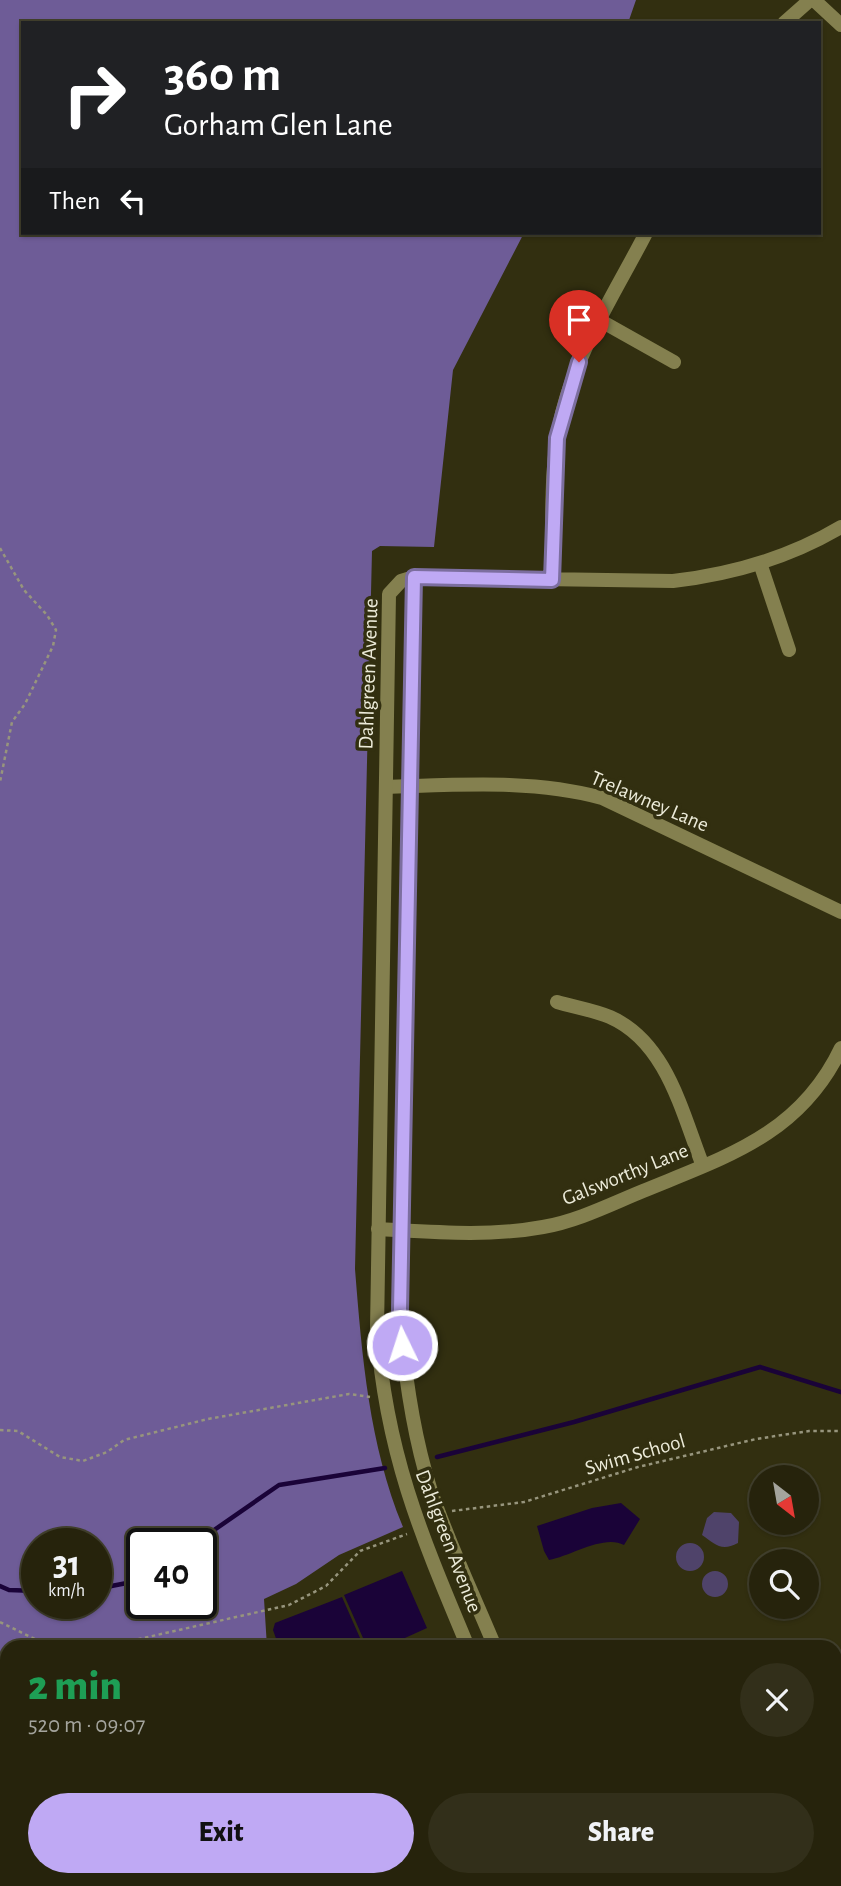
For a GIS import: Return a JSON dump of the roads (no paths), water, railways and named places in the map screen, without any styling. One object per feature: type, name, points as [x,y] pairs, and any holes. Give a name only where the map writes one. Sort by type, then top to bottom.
[{"type":"street","points":[[786,21],[812,0],[841,25]]},
{"type":"street","points":[[552,580],[557,438],[579,362],[645,235]]},
{"type":"street","points":[[601,321],[674,362]]},
{"type":"street","points":[[414,577],[673,581],[714,575],[760,563],[809,544],[841,527]]},
{"type":"street","points":[[760,563],[789,650]]},
{"type":"street","name":"Dahlgreen Avenue","points":[[465,1640],[414,1518],[395,1452],[379,1357],[378,1229],[389,594],[401,580],[414,577],[400,1310],[404,1360],[424,1467],[440,1515],[492,1640]]},
{"type":"street","name":"Trelawney Lane","points":[[386,787],[543,787],[602,798],[841,912]]},
{"type":"street","points":[[557,1002],[609,1017],[648,1046],[666,1072],[703,1166]]},
{"type":"street","name":"Galsworthy Lane","points":[[378,1229],[487,1233],[546,1227],[581,1216],[747,1147],[785,1122],[825,1079],[841,1048]]},
{"type":"waterway","points":[[437,1457],[574,1422],[760,1367],[841,1392]]},
{"type":"waterway","points":[[217,1528],[279,1485],[385,1468]]},
{"type":"waterway","points":[[112,1586],[126,1583]]},
{"type":"waterway","points":[[0,1586],[21,1590]]}]
